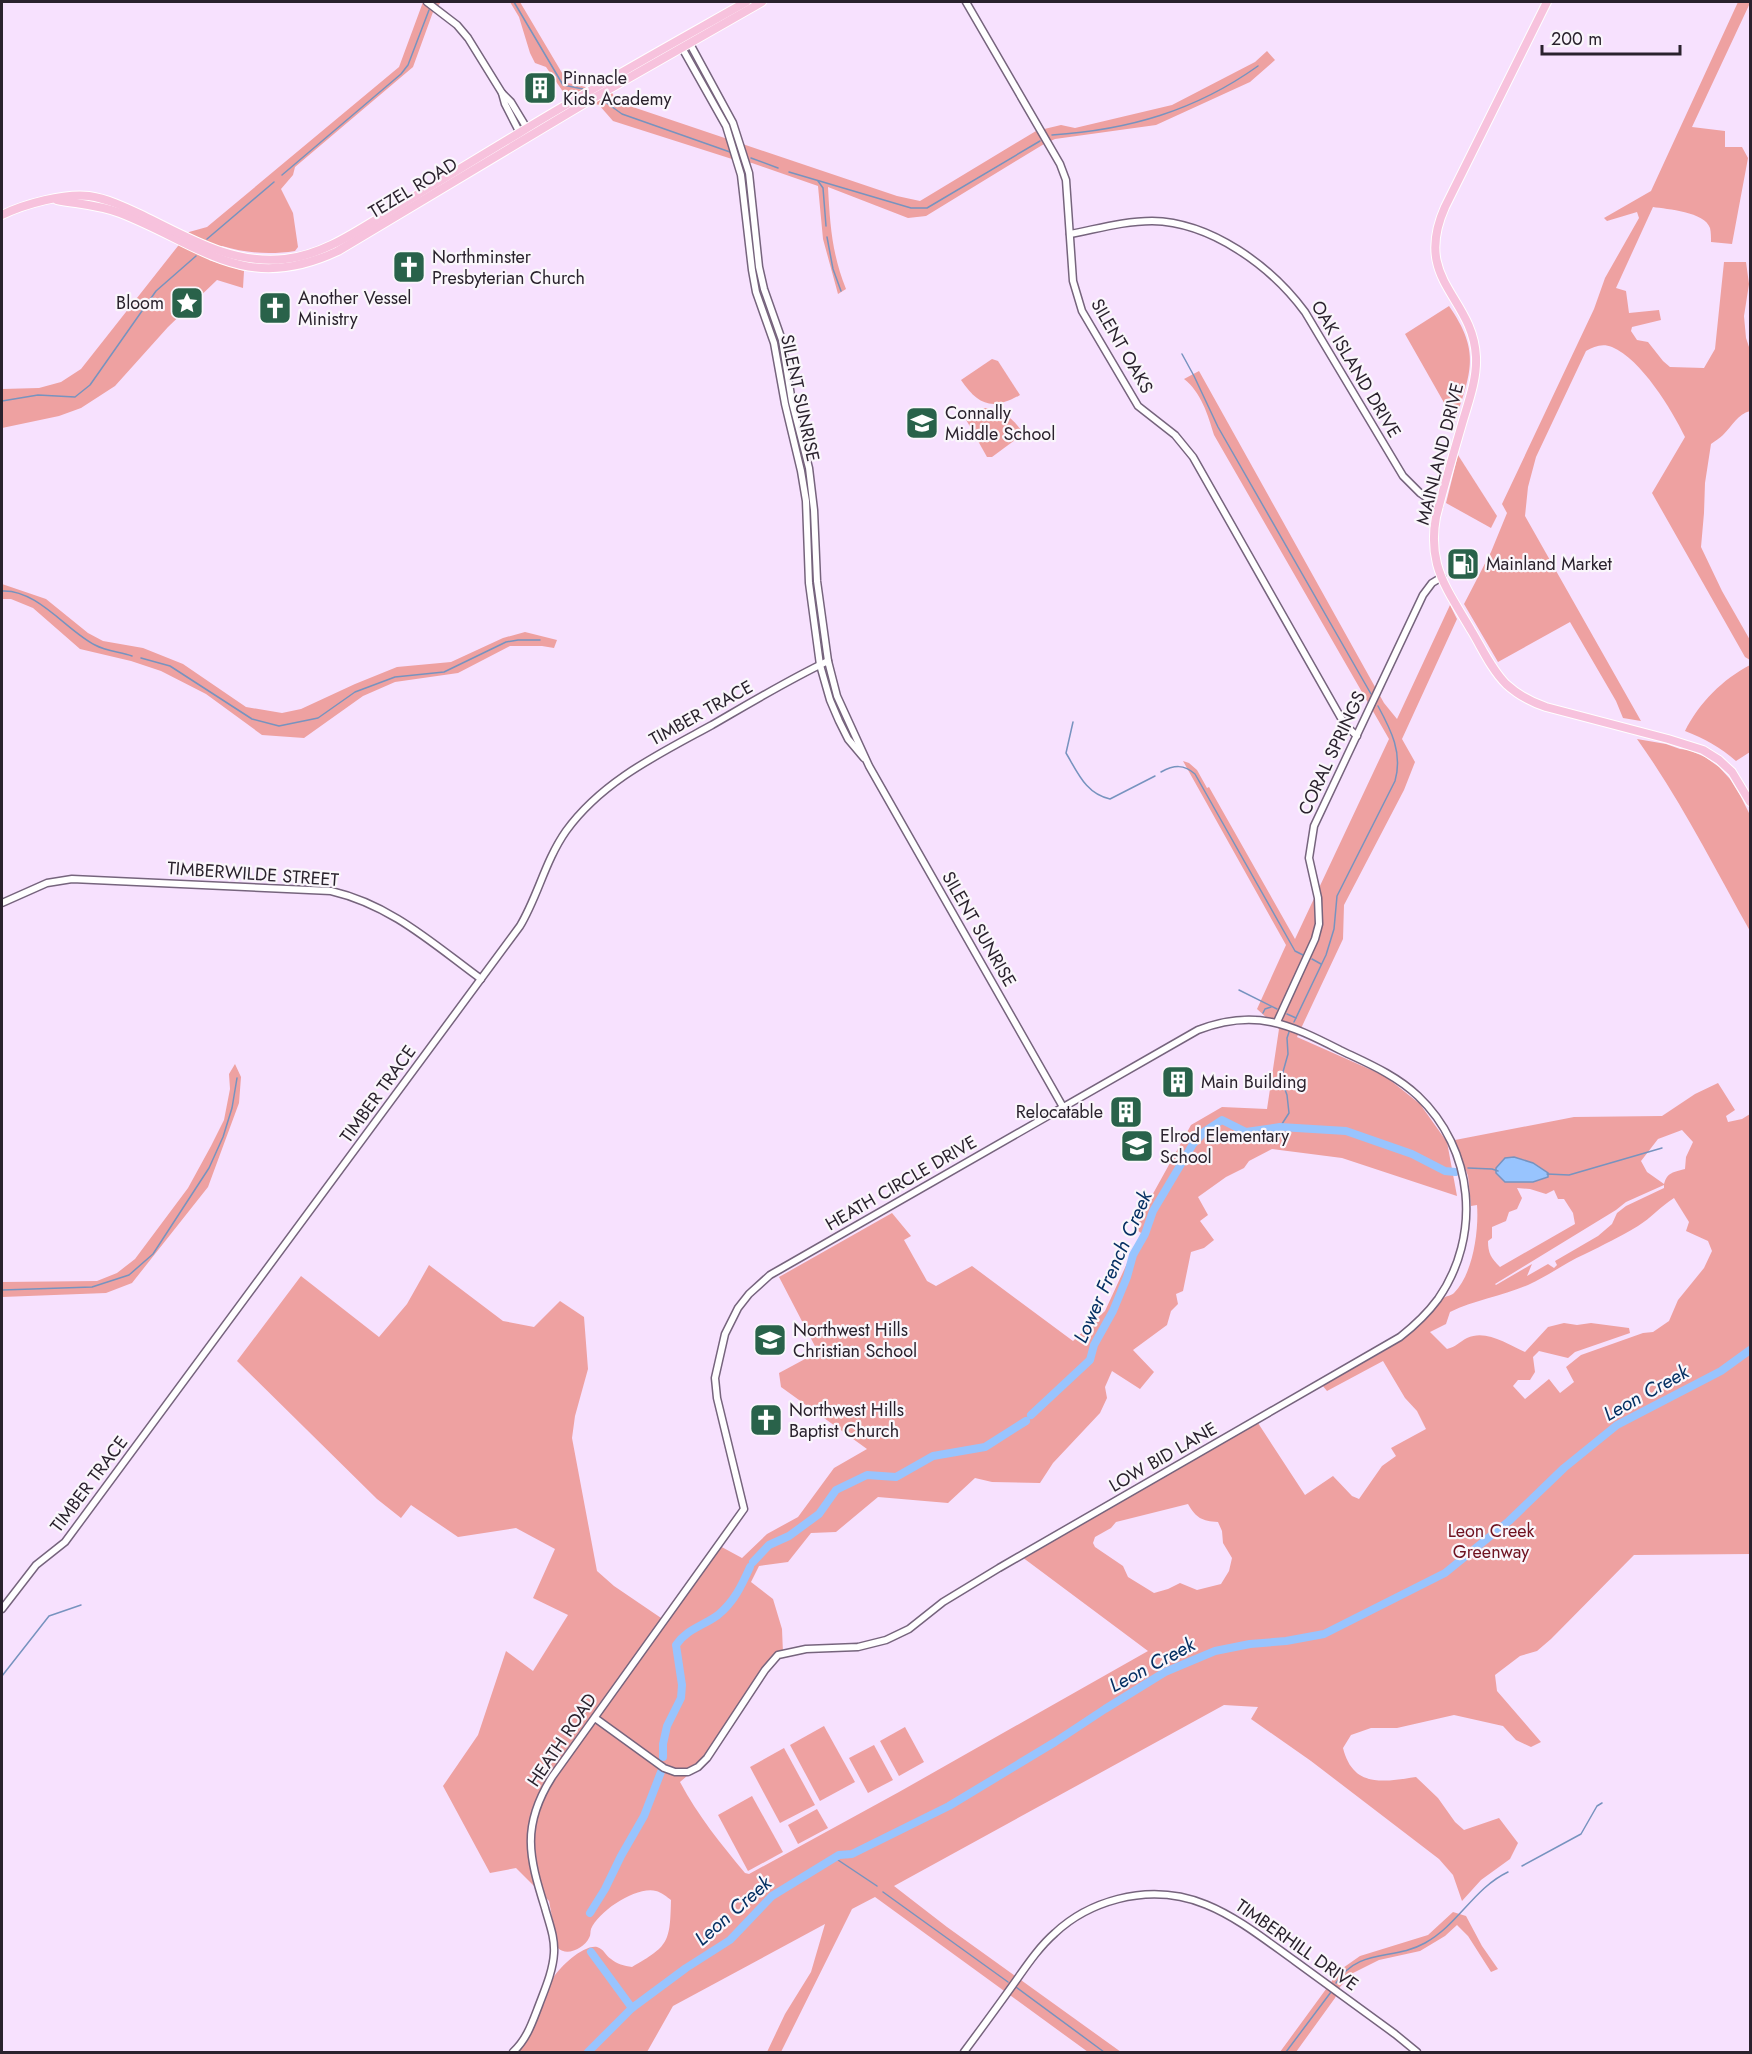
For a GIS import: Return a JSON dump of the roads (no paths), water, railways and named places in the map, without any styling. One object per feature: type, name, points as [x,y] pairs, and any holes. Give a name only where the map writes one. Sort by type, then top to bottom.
[{"type":"main road","name":"TEZEL ROAD","points":[[2,214],[33,203],[56,200],[89,205],[120,213],[229,263],[247,267],[285,267],[308,263],[338,251],[525,134],[746,2]]},
{"type":"main road","name":"TEZEL ROAD","points":[[684,41],[762,2]]},
{"type":"main road","name":"MAINLAND DRIVE","points":[[1547,2],[1445,207],[1437,228],[1435,253],[1438,271],[1470,331],[1476,359],[1473,385],[1439,506],[1434,539],[1436,561],[1442,578],[1492,666],[1501,679],[1515,692],[1546,707],[1703,750],[1732,772],[1750,802]]},
{"type":"street","points":[[428,2],[457,25],[468,38],[502,93],[511,102],[525,134]]},
{"type":"street","name":"SILENT OAKS","points":[[966,2],[1060,164],[1066,180],[1075,289],[1082,311],[1092,330],[1138,406],[1181,441],[1193,457],[1345,725],[1357,736]]},
{"type":"street","name":"SILENT SUNRISE","points":[[684,41],[733,123],[749,173],[759,267],[764,289],[782,340],[792,402],[809,468],[814,510],[817,581],[828,660],[837,696],[869,766],[1063,1107]]},
{"type":"street","name":"SILENT SUNRISE","points":[[684,41],[726,126],[741,176],[756,292],[774,343],[806,501],[810,583],[820,665],[839,721],[848,739],[869,766]]},
{"type":"street","name":"OAK ISLAND DRIVE","points":[[1070,234],[1132,222],[1166,222],[1194,229],[1224,242],[1266,270],[1293,296],[1311,320],[1403,476],[1419,493],[1439,506]]},
{"type":"street","name":"CORAL SPRINGS","points":[[1277,1022],[1315,939],[1319,924],[1318,897],[1309,858],[1311,835],[1317,818],[1423,595],[1432,584],[1442,578]]},
{"type":"street","name":"TIMBER TRACE","points":[[2,1609],[36,1565],[59,1548],[72,1532],[481,979],[527,915],[547,864],[565,833],[595,798],[639,766],[828,660]]},
{"type":"street","name":"TIMBERWILDE STREET","points":[[2,903],[41,885],[66,880],[331,891],[362,899],[385,910],[481,979]]},
{"type":"street","name":"HEATH CIRCLE DRIVE","points":[[744,1509],[717,1398],[716,1378],[724,1334],[738,1308],[749,1294],[778,1270],[1198,1030],[1217,1023],[1236,1020],[1277,1022]]},
{"type":"street","name":"LOW BID LANE","points":[[595,1718],[663,1768],[679,1773],[693,1770],[707,1758],[778,1654],[806,1649],[858,1647],[898,1635],[943,1602],[1001,1567],[1394,1341],[1425,1315],[1453,1273],[1461,1252],[1465,1228],[1467,1196],[1461,1164],[1448,1134],[1418,1096],[1392,1076],[1319,1039],[1277,1022]]},
{"type":"street","name":"HEATH ROAD","points":[[513,2052],[528,2034],[548,1982],[554,1952],[550,1926],[532,1864],[530,1846],[533,1821],[545,1788],[744,1509]]},
{"type":"street","name":"TIMBERHILL DRIVE","points":[[964,2052],[1034,1956],[1057,1931],[1100,1904],[1127,1897],[1157,1894],[1195,1899],[1228,1914],[1417,2052]]},
{"type":"water","points":[[1514,1157],[1533,1163],[1548,1173],[1548,1177],[1533,1182],[1505,1182],[1496,1173],[1496,1168],[1505,1158]]},
{"type":"waterway","points":[[514,2],[563,85],[583,89]]},
{"type":"waterway","points":[[282,175],[401,74],[408,65],[429,10]]},
{"type":"waterway","points":[[1052,135],[1107,128],[1160,116],[1210,95],[1258,66]]},
{"type":"waterway","points":[[601,99],[622,114],[730,152]]},
{"type":"waterway","points":[[789,172],[911,208],[927,208],[1040,141]]},
{"type":"waterway","points":[[751,158],[778,168]]},
{"type":"waterway","points":[[818,181],[823,188],[826,226]]},
{"type":"waterway","points":[[207,239],[274,182]]},
{"type":"waterway","points":[[827,237],[833,269],[841,291]]},
{"type":"waterway","points":[[2,401],[38,395],[75,397],[90,385],[156,291],[196,256]]},
{"type":"waterway","points":[[1182,354],[1218,427],[1371,694]]},
{"type":"waterway","points":[[2,591],[15,592],[27,597],[95,645],[132,656]]},
{"type":"waterway","points":[[141,658],[170,666],[252,719],[279,726],[318,718],[355,692],[395,677],[444,672],[506,642],[540,640]]},
{"type":"waterway","points":[[1294,1022],[1326,955],[1334,929],[1337,896],[1395,781],[1397,751],[1378,706]]},
{"type":"waterway","points":[[1073,722],[1066,753],[1084,782],[1095,793],[1110,799],[1155,776]]},
{"type":"waterway","points":[[1161,772],[1179,767],[1187,768],[1195,774],[1295,951],[1303,955]]},
{"type":"waterway","points":[[1312,959],[1321,964]]},
{"type":"waterway","points":[[1239,990],[1277,1009]]},
{"type":"waterway","points":[[1263,1013],[1265,1009],[1271,1007]]},
{"type":"waterway","points":[[1287,1014],[1296,1018]]},
{"type":"waterway","points":[[1280,1127],[1289,1113],[1287,1095],[1281,1079],[1288,1054],[1289,1032]]},
{"type":"waterway","points":[[2,1290],[92,1287],[129,1275],[153,1254],[209,1168],[223,1137],[232,1108],[237,1078]]},
{"type":"waterway","name":"Lower French Creek","points":[[1031,1415],[1090,1360],[1094,1345],[1113,1311],[1133,1255],[1145,1234],[1153,1211],[1193,1144],[1205,1131],[1222,1120],[1246,1132],[1280,1127],[1346,1131],[1412,1154],[1445,1171],[1455,1172]]},
{"type":"waterway","name":"Lower French Creek","points":[[1547,1174],[1569,1175],[1662,1148]]},
{"type":"waterway","name":"Lower French Creek","points":[[1468,1168],[1498,1171]]},
{"type":"waterway","name":"Leon Creek","points":[[588,2052],[632,2008],[686,1968],[730,1940],[772,1896],[839,1855],[852,1854],[949,1806],[1165,1672],[1215,1651],[1324,1634],[1445,1573],[1509,1521],[1564,1468],[1617,1425],[1721,1371],[1750,1350]]},
{"type":"waterway","name":"Lower French Creek","points":[[753,1562],[769,1545],[789,1536],[819,1514],[836,1490],[867,1475],[896,1477],[933,1456],[985,1447],[1026,1421]]},
{"type":"waterway","name":"Lower French Creek","points":[[663,1757],[667,1726],[681,1698],[682,1685],[676,1645],[685,1635],[718,1615],[729,1605],[750,1567]]},
{"type":"waterway","points":[[2,1676],[49,1616],[81,1605]]},
{"type":"waterway","name":"Lower French Creek","points":[[590,1913],[644,1816],[661,1772]]},
{"type":"waterway","points":[[1522,1866],[1581,1834],[1597,1806],[1602,1803]]},
{"type":"waterway","points":[[835,1858],[877,1886]]},
{"type":"waterway","points":[[1336,1983],[1345,1972],[1366,1959],[1401,1952],[1425,1943],[1447,1927],[1485,1887],[1508,1872]]},
{"type":"waterway","points":[[883,1892],[1008,1982]]},
{"type":"waterway","name":"Lower French Creek","points":[[591,1952],[632,2008]]},
{"type":"waterway","points":[[1016,1987],[1104,2052]]},
{"type":"waterway","points":[[1286,2052],[1331,1992]]},
{"type":"place","name":"Pinnacle Kids Academy","points":[[540,88]]},
{"type":"place","name":"Northminster Presbyterian Church","points":[[409,267]]},
{"type":"place","name":"Bloom","points":[[187,303]]},
{"type":"place","name":"Another Vessel Ministry","points":[[275,308]]},
{"type":"place","name":"Connally Middle School","points":[[922,423]]},
{"type":"place","name":"Mainland Market","points":[[1463,564]]},
{"type":"place","name":"Main Building","points":[[1178,1082]]},
{"type":"place","name":"Relocatable","points":[[1126,1112]]},
{"type":"place","name":"Elrod Elementary School","points":[[1137,1146]]},
{"type":"place","name":"Northwest Hills Christian School","points":[[770,1340]]},
{"type":"place","name":"Northwest Hills Baptist Church","points":[[766,1420]]},
{"type":"park label","name":"Leon Creek Greenway","points":[[1491,1541]]}]
